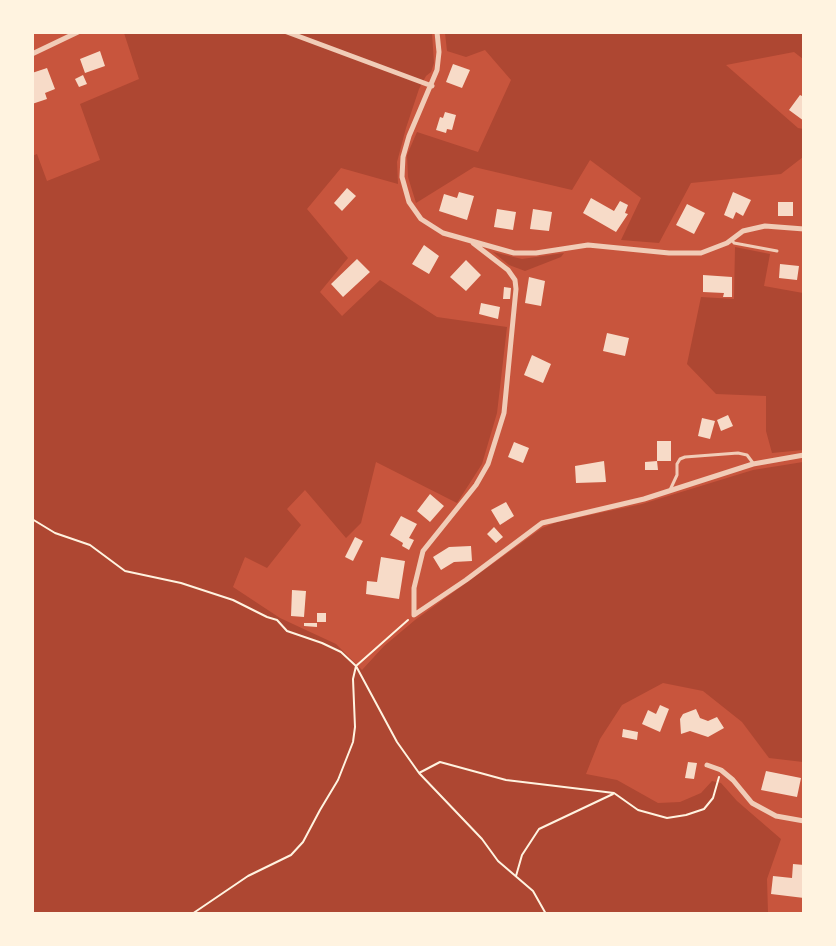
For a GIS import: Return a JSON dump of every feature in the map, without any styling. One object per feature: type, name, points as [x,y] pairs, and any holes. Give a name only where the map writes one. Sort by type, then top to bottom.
[{"type":"street","points":[[32,54],[78,32]]},
{"type":"street","points":[[286,32],[432,86]]},
{"type":"street","points":[[437,32],[439,52],[432,86],[408,136],[403,158],[404,189],[409,202],[421,219],[443,233],[514,253],[536,254],[588,245],[669,253],[701,253],[731,240],[743,231],[765,226],[804,229]]},
{"type":"street","points":[[414,615],[414,588],[423,551],[476,485],[488,464],[504,412],[516,289],[515,280],[508,270],[473,243]]},
{"type":"street","points":[[414,615],[542,523],[644,499],[754,464],[804,455]]},
{"type":"street","points":[[707,765],[721,770],[733,780],[752,803],[776,816],[804,821]]},
{"type":"lane","points":[[731,240],[734,243],[777,251]]},
{"type":"lane","points":[[670,490],[678,475],[677,464],[680,459],[685,457],[738,453],[747,456],[754,464]]},
{"type":"path","points":[[32,519],[55,533],[90,545],[125,571],[181,583],[233,600],[277,620],[287,631],[322,643],[341,652],[356,666],[397,742],[419,773],[482,839],[498,861],[533,891],[546,914]]},
{"type":"path","points":[[192,914],[248,876],[291,854],[303,842],[338,780],[350,751],[355,727],[353,678],[356,666],[414,615]]},
{"type":"path","points":[[419,773],[440,762],[506,780],[614,793],[638,810],[667,818],[686,815],[704,809],[713,798],[721,770]]},
{"type":"path","points":[[516,876],[522,855],[539,829],[614,793]]},
{"type":"shaded area","points":[[124,33],[432,33],[434,63],[431,72],[426,76],[419,89],[406,128],[397,162],[398,184],[341,168],[307,209],[348,258],[320,292],[342,316],[380,280],[437,317],[507,327],[497,413],[482,464],[457,503],[376,462],[361,523],[346,538],[305,490],[287,509],[301,525],[267,568],[245,557],[233,587],[280,618],[336,644],[362,670],[384,646],[415,620],[542,528],[557,522],[642,504],[753,470],[803,462],[803,762],[769,758],[742,722],[703,691],[663,683],[622,705],[600,739],[586,774],[617,780],[658,803],[680,802],[701,793],[712,781],[721,783],[737,801],[781,839],[767,879],[768,913],[33,913],[32,156],[37,154],[47,181],[100,160],[80,104],[139,79]]},
{"type":"shaded area","points":[[445,33],[803,33],[803,59],[794,52],[726,65],[798,128],[803,129],[803,157],[781,174],[691,183],[659,243],[621,240],[641,198],[590,160],[572,190],[474,167],[416,203],[408,177],[407,155],[417,132],[478,152],[511,80],[485,50],[466,57],[447,51]]},
{"type":"shaded area","points":[[735,247],[770,254],[764,286],[803,293],[803,450],[772,453],[766,431],[766,396],[716,394],[687,364],[701,297],[734,299]]},
{"type":"shaded area","points":[[493,252],[522,259],[564,253],[561,257],[525,271],[509,265]]},
{"type":"building","points":[[100,51],[105,66],[85,73],[80,59]]},
{"type":"building","points":[[453,64],[470,70],[462,88],[446,82]]},
{"type":"building","points":[[47,68],[55,89],[45,93],[47,99],[32,104],[32,73]]},
{"type":"building","points":[[83,75],[87,84],[79,87],[75,79]]},
{"type":"building","points":[[800,95],[804,97],[804,121],[789,110]]},
{"type":"building","points":[[445,112],[456,115],[452,130],[447,129],[446,133],[436,130],[440,117],[443,118]]},
{"type":"building","points":[[347,188],[356,196],[342,211],[334,203]]},
{"type":"building","points":[[459,192],[474,196],[467,220],[439,211],[444,194],[457,198]]},
{"type":"building","points":[[733,192],[751,200],[743,216],[736,212],[733,219],[724,215]]},
{"type":"building","points":[[591,198],[614,211],[620,201],[628,205],[625,213],[628,214],[616,232],[583,213]]},
{"type":"building","points":[[778,202],[793,202],[793,216],[778,216]]},
{"type":"building","points":[[687,204],[705,213],[694,234],[676,225]]},
{"type":"building","points":[[497,209],[516,212],[513,230],[494,227]]},
{"type":"building","points":[[533,209],[552,212],[549,231],[530,229]]},
{"type":"building","points":[[424,245],[439,256],[429,274],[412,264]]},
{"type":"building","points":[[357,259],[370,272],[343,297],[331,284]]},
{"type":"building","points":[[466,260],[481,275],[466,291],[450,277]]},
{"type":"building","points":[[780,264],[799,266],[797,280],[779,278]]},
{"type":"building","points":[[703,275],[732,277],[732,297],[723,297],[724,293],[703,292]]},
{"type":"building","points":[[529,277],[545,281],[541,306],[525,303]]},
{"type":"building","points":[[504,287],[511,288],[510,299],[503,299]]},
{"type":"building","points":[[481,303],[500,307],[498,319],[479,314]]},
{"type":"building","points":[[607,333],[629,338],[625,356],[603,351]]},
{"type":"building","points":[[532,355],[551,364],[543,383],[524,375]]},
{"type":"building","points":[[728,415],[733,426],[721,431],[717,420]]},
{"type":"building","points":[[702,418],[715,421],[710,439],[698,436]]},
{"type":"building","points":[[657,441],[671,441],[671,461],[657,461]]},
{"type":"building","points":[[514,442],[529,448],[523,463],[508,457]]},
{"type":"building","points":[[604,461],[606,482],[576,483],[575,466]]},
{"type":"building","points":[[657,461],[658,470],[645,470],[645,462]]},
{"type":"building","points":[[430,494],[444,506],[430,522],[417,511]]},
{"type":"building","points":[[506,502],[514,516],[500,525],[491,510]]},
{"type":"building","points":[[401,516],[417,524],[409,538],[414,540],[409,550],[402,546],[403,543],[390,535]]},
{"type":"building","points":[[494,527],[503,537],[496,543],[487,534]]},
{"type":"building","points":[[355,537],[363,541],[353,561],[345,557]]},
{"type":"building","points":[[471,546],[472,561],[454,562],[441,570],[433,557],[449,547]]},
{"type":"building","points":[[381,557],[405,561],[399,599],[366,594],[367,581],[377,582]]},
{"type":"building","points":[[292,590],[306,591],[304,617],[291,616]]},
{"type":"building","points":[[317,613],[326,613],[326,622],[317,622]]},
{"type":"building","points":[[304,623],[317,623],[317,627],[304,626]]},
{"type":"building","points":[[660,705],[669,709],[660,732],[642,724],[648,710],[656,714]]},
{"type":"building","points":[[696,709],[700,718],[708,721],[717,717],[724,728],[708,737],[690,731],[681,734],[680,719],[683,714]]},
{"type":"building","points":[[623,729],[638,732],[637,740],[622,737]]},
{"type":"building","points":[[688,762],[697,763],[694,779],[685,778]]},
{"type":"building","points":[[766,771],[801,778],[797,797],[761,790]]},
{"type":"building","points":[[793,864],[804,865],[804,898],[771,894],[773,876],[792,878]]}]
